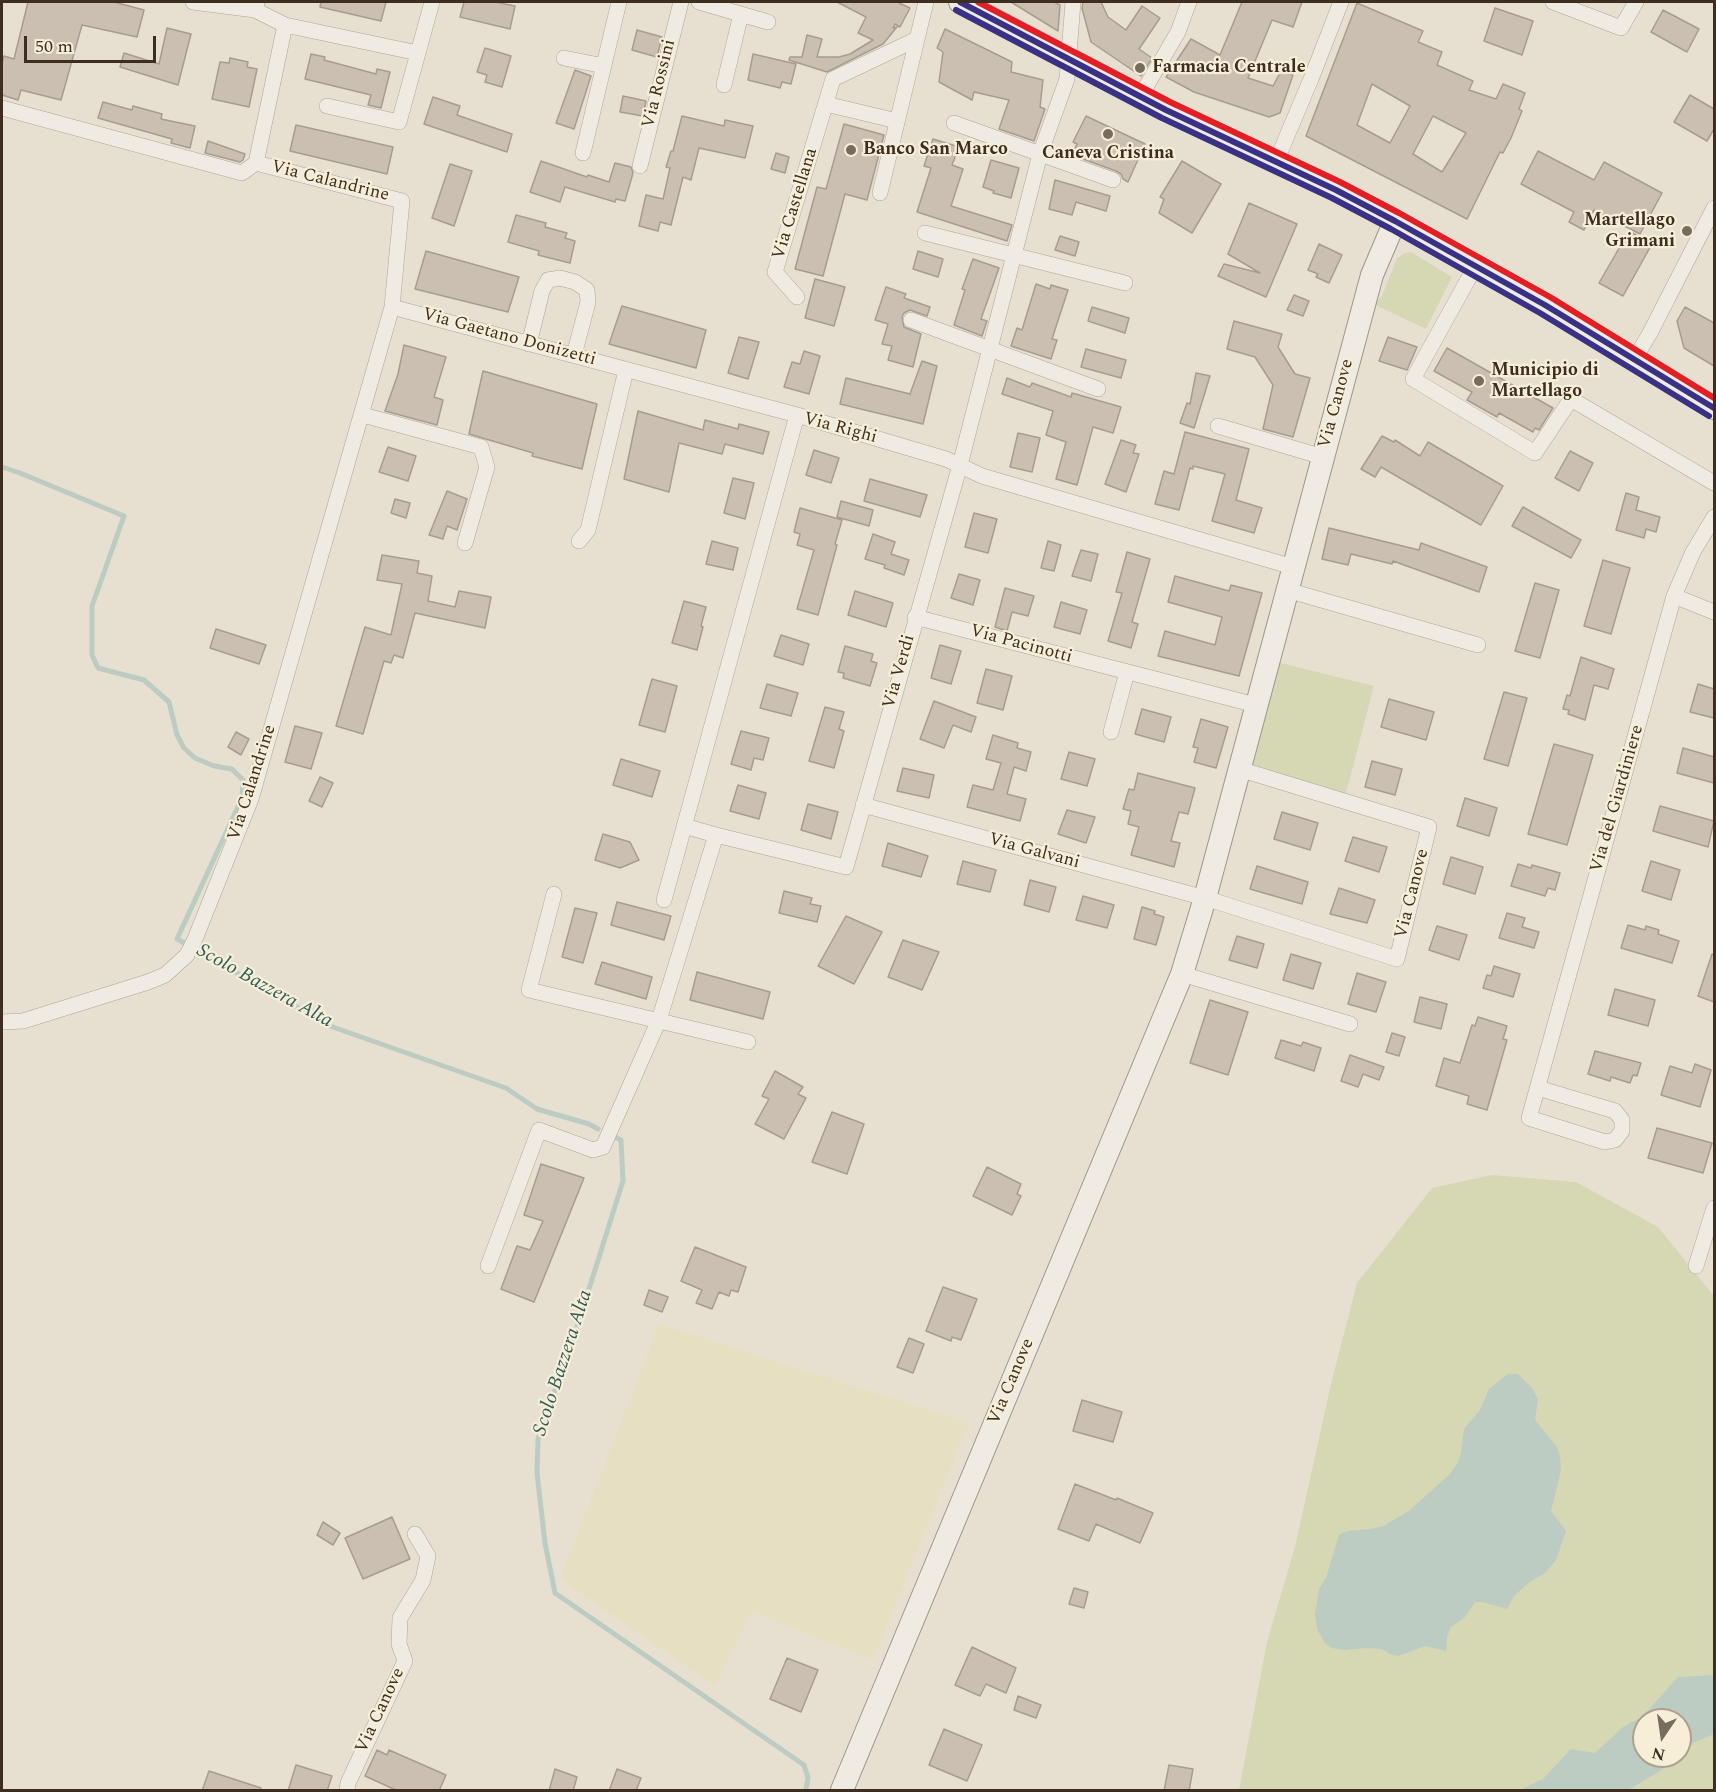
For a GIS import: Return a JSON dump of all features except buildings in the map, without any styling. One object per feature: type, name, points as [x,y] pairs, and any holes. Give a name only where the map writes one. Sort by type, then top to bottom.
[{"type":"street","points":[[194,2],[256,6],[285,25],[418,53]]},
{"type":"street","points":[[327,106],[399,122],[432,2]]},
{"type":"street","points":[[583,153],[619,2]]},
{"type":"street","name":"Via Rossini","points":[[640,166],[681,2]]},
{"type":"street","points":[[699,2],[768,22]]},
{"type":"street","points":[[880,193],[926,2]]},
{"type":"street","points":[[960,2],[1140,97],[1336,190],[1395,221],[1476,265],[1714,408]]},
{"type":"street","name":"Via Verdi","points":[[684,826],[846,867],[915,617],[960,465],[1040,154],[1067,79],[1073,2]]},
{"type":"street","points":[[1140,97],[1178,32],[1189,2]]},
{"type":"street","points":[[1276,162],[1341,2]]},
{"type":"street","points":[[1553,2],[1576,6],[1621,28],[1636,2]]},
{"type":"street","points":[[724,85],[741,14]]},
{"type":"street","name":"Via Calandrine","points":[[2,108],[242,173],[256,163],[285,25]]},
{"type":"street","name":"Via Castellana","points":[[797,297],[775,272],[833,80],[917,39]]},
{"type":"street","points":[[564,58],[604,66]]},
{"type":"street","points":[[825,104],[897,121]]},
{"type":"street","points":[[954,123],[1113,180]]},
{"type":"street","name":"Via Calandrine","points":[[2,1022],[23,1021],[165,975],[187,955],[195,939],[251,799],[363,415],[392,307],[402,201],[256,163]]},
{"type":"street","points":[[1634,360],[1714,208]]},
{"type":"street","name":"Via Canove","points":[[842,1791],[1182,974],[1205,898],[1372,275],[1395,221]]},
{"type":"street","points":[[926,233],[1125,283]]},
{"type":"street","points":[[1476,265],[1413,379],[1534,453],[1571,399],[1714,483]]},
{"type":"street","points":[[529,344],[542,291],[548,280],[560,278],[575,282],[587,290],[588,302],[574,355]]},
{"type":"street","name":"Via Gaetano Donizetti","points":[[392,307],[797,415]]},
{"type":"street","points":[[911,320],[1098,388]]},
{"type":"street","points":[[579,541],[588,530],[626,370]]},
{"type":"street","points":[[363,415],[481,447],[487,467],[465,543]]},
{"type":"street","name":"Via Righi","points":[[664,900],[797,415],[946,459],[981,476],[1293,567]]},
{"type":"street","points":[[1218,426],[1323,457]]},
{"type":"street","name":"Via del Giardiniere","points":[[1538,1088],[1614,1111],[1622,1120],[1622,1131],[1615,1140],[1605,1142],[1529,1118],[1674,596],[1693,552],[1714,517]]},
{"type":"street","points":[[1287,590],[1478,645]]},
{"type":"street","points":[[1674,596],[1714,612]]},
{"type":"street","name":"Via Pacinotti","points":[[915,617],[1256,705]]},
{"type":"street","points":[[1111,732],[1127,672]]},
{"type":"street","name":"Via Canove","points":[[1205,898],[1397,959],[1429,827],[1239,769]]},
{"type":"street","name":"Via Galvani","points":[[863,805],[1205,898]]},
{"type":"street","points":[[488,1266],[539,1130],[593,1150],[603,1147],[659,1020],[716,835]]},
{"type":"street","points":[[554,894],[528,990],[748,1042]]},
{"type":"street","points":[[1182,974],[1350,1024]]},
{"type":"street","points":[[1696,1266],[1714,1208]]},
{"type":"street","name":"Via Canove","points":[[347,1791],[348,1783],[405,1661],[399,1644],[400,1618],[423,1580],[428,1556],[415,1534]]},
{"type":"shaded area","points":[[659,1324],[969,1423],[873,1660],[752,1612],[715,1686],[560,1579]]},
{"type":"shaded area","points":[[1508,1374],[1518,1374],[1532,1388],[1538,1399],[1535,1420],[1557,1447],[1560,1456],[1561,1470],[1551,1511],[1566,1531],[1556,1560],[1545,1573],[1528,1583],[1514,1596],[1507,1609],[1475,1602],[1465,1617],[1451,1627],[1447,1637],[1446,1651],[1425,1646],[1398,1656],[1381,1649],[1332,1648],[1325,1643],[1317,1629],[1315,1614],[1319,1589],[1326,1578],[1339,1535],[1346,1531],[1383,1526],[1409,1511],[1450,1474],[1458,1462],[1464,1429],[1480,1410],[1489,1389]]},
{"type":"shaded area","points":[[1714,1675],[1714,1734],[1692,1744],[1692,1708],[1650,1708],[1678,1677]]},
{"type":"shaded area","points":[[1632,1722],[1632,1768],[1663,1768],[1628,1790],[1520,1790],[1543,1779],[1571,1749],[1595,1753],[1623,1727]]},
{"type":"green space","points":[[1411,252],[1452,277],[1426,329],[1373,304],[1382,296],[1397,258]]},
{"type":"green space","points":[[1277,662],[1374,686],[1344,801],[1249,772]]},
{"type":"green space","points":[[1492,1175],[1576,1182],[1658,1227],[1714,1296],[1714,1790],[1239,1790],[1267,1642],[1295,1547],[1331,1384],[1357,1283],[1432,1188]]},
{"type":"waterway","name":"Scolo Bazzera Alta","points":[[2,467],[124,516],[92,606],[92,655],[98,668],[144,680],[169,702],[177,735],[184,748],[195,758],[214,766],[232,769],[243,780],[242,798],[177,939],[330,1026],[506,1088],[537,1109],[589,1124],[598,1129]]},
{"type":"waterway","name":"Scolo Bazzera Alta","points":[[615,1137],[621,1140],[623,1181],[577,1327],[538,1439],[537,1473],[545,1543],[555,1593],[804,1765],[808,1778],[806,1790]]},
{"type":"transit line","points":[[960,2],[1166,110],[1336,190],[1395,221],[1545,305],[1714,408]]},
{"type":"transit line","points":[[978,2],[1170,102],[1340,182],[1399,213],[1550,297],[1714,398]]},
{"type":"transit line","points":[[956,10],[1162,118],[1332,198],[1391,229],[1540,313],[1709,416]]},
{"type":"place","name":"Farmacia Centrale","points":[[1140,68]]},
{"type":"place","name":"Caneva Cristina","points":[[1108,134]]},
{"type":"place","name":"Banco San Marco","points":[[851,150]]},
{"type":"place","name":"Martellago Grimani","points":[[1687,231]]},
{"type":"place","name":"Municipio di Martellago","points":[[1479,381]]}]
